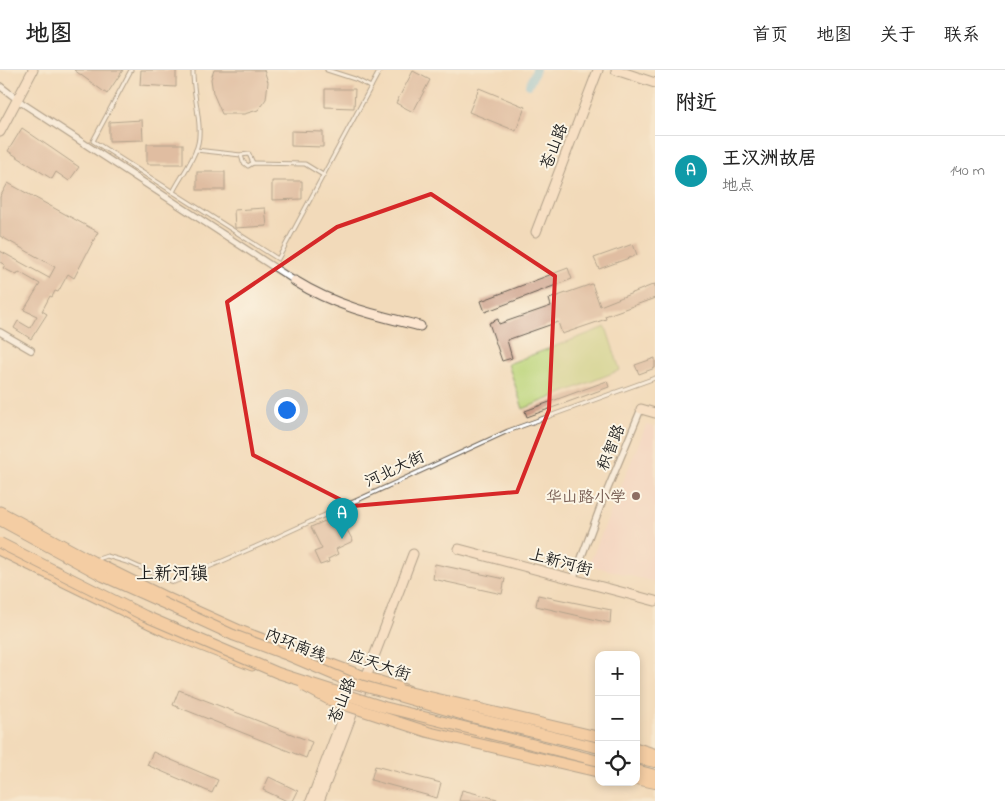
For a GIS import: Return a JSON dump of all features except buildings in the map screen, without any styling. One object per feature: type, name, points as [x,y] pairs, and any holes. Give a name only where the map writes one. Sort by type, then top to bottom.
[{"type":"highway","name":"内环南线","points":[[0,520],[103,576],[233,635],[285,654],[353,683],[471,717],[595,747]]},
{"type":"highway","name":"内环南线","points":[[0,543],[145,616],[278,673],[384,707],[595,760]]},
{"type":"highway","points":[[285,654],[390,688],[595,736]]},
{"type":"highway","points":[[278,673],[330,700],[428,732],[595,771]]},
{"type":"highway","points":[[640,751],[655,755]]},
{"type":"highway","points":[[640,759],[655,762]]},
{"type":"highway","points":[[640,771],[655,774]]},
{"type":"highway","points":[[640,779],[655,782]]},
{"type":"main road","name":"应天大街","points":[[0,511],[93,561],[242,631],[363,675],[472,711],[595,741]]},
{"type":"main road","points":[[0,551],[166,632],[217,654],[353,703],[464,734],[595,767]]},
{"type":"street","points":[[0,132],[33,70]]},
{"type":"street","name":"苍山路","points":[[536,232],[598,70]]},
{"type":"street","points":[[616,70],[655,83]]},
{"type":"street","points":[[0,86],[18,98],[22,103],[314,293],[362,312],[420,326]]},
{"type":"street","points":[[0,332],[31,350]]},
{"type":"street","points":[[640,409],[655,412]]},
{"type":"street","name":"积智路","points":[[573,580],[640,409]]},
{"type":"street","name":"上新河街","points":[[458,549],[655,601]]},
{"type":"street","name":"苍山路","points":[[319,801],[363,675],[413,554]]},
{"type":"street","name":"苍山路","points":[[311,801],[353,703]]},
{"type":"lane","points":[[131,70],[93,141],[278,259],[380,70]]},
{"type":"lane","points":[[172,192],[198,146],[199,126],[192,79],[193,70]]},
{"type":"lane","points":[[327,70],[355,79],[371,87]]},
{"type":"lane","points":[[196,150],[240,155],[249,154],[253,162]]},
{"type":"lane","points":[[240,155],[243,162],[248,166],[253,162],[305,164],[324,175]]},
{"type":"lane","name":"河北大街","points":[[93,561],[107,556],[130,563],[174,582],[264,543],[508,431],[655,378]]},
{"type":"highlighted area","points":[[431,194],[555,276],[549,410],[517,492],[353,506],[253,455],[227,302],[337,227]]},
{"type":"shaded area","name":"华山路小学","points":[[646,425],[655,427],[655,582],[589,565]]},
{"type":"green space","points":[[606,327],[620,370],[523,409],[508,364]]},
{"type":"waterway","points":[[529,85],[536,70]]},
{"type":"place","name":"华山路小学","points":[[636,496]]},
{"type":"place","name":"王汉洲故居","points":[[342,539]]},
{"type":"district","name":"上新河镇","points":[[172,573]]}]
